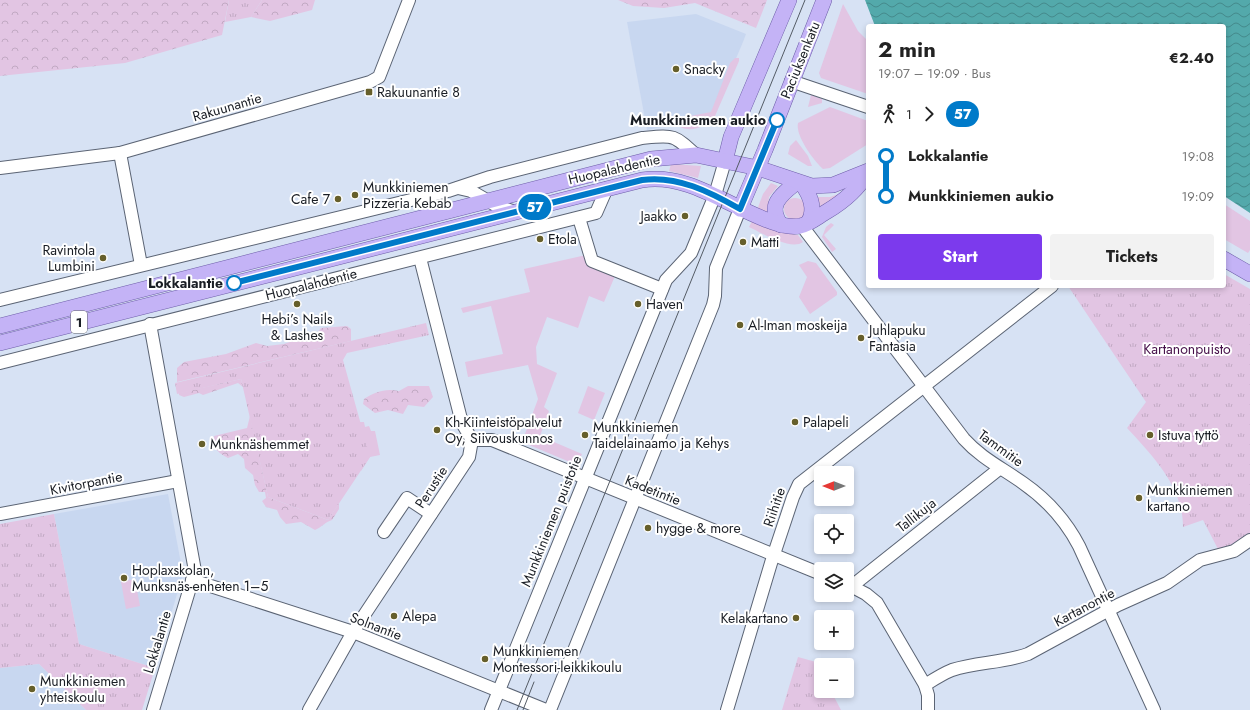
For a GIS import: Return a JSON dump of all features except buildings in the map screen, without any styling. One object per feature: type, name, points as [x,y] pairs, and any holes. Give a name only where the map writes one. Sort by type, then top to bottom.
[{"type":"main road","points":[[725,161],[731,137],[789,0]]},
{"type":"main road","name":"Paciuksenkatu","points":[[740,209],[758,168],[824,0]]},
{"type":"main road","name":"Huopalahdentie","points":[[0,326],[651,158],[696,155],[758,168],[800,183],[818,186],[833,185],[866,172]]},
{"type":"main road","points":[[806,224],[812,215],[811,203],[809,194],[800,183],[780,195],[777,201],[776,214],[781,225],[806,224],[831,209],[852,193],[866,174]]},
{"type":"main road","name":"Huopalahdentie","points":[[0,343],[642,180],[661,179],[688,185],[715,195],[740,209],[781,225]]},
{"type":"main road","points":[[1226,260],[1250,274]]},
{"type":"street","name":"Rakuunantie","points":[[0,168],[120,153],[370,82],[379,77],[409,0]]},
{"type":"street","points":[[791,81],[866,106]]},
{"type":"street","name":"Huopalahdentie","points":[[0,300],[458,188],[502,174],[642,138],[666,136],[678,138],[696,155]]},
{"type":"street","points":[[120,153],[141,265]]},
{"type":"street","points":[[715,195],[725,161]]},
{"type":"street","points":[[458,188],[470,190],[497,206],[515,212]]},
{"type":"street","name":"Huopalahdentie","points":[[0,363],[150,324],[579,218],[596,213],[607,188]]},
{"type":"street","name":"Munkkiniemen puistotie","points":[[491,710],[662,289],[668,278],[691,253],[715,195]]},
{"type":"street","points":[[550,710],[713,305],[715,296],[716,268],[740,209]]},
{"type":"street","points":[[579,218],[592,261],[662,289]]},
{"type":"street","name":"Tammitie","points":[[806,224],[923,386],[964,439],[981,456],[1036,492],[1066,524],[1079,546],[1154,710]]},
{"type":"street","points":[[420,258],[462,423],[472,440]]},
{"type":"street","name":"Riihitie","points":[[727,710],[774,555],[793,497],[799,484],[1049,288]]},
{"type":"street","name":"Lokkalantie","points":[[150,324],[195,571],[152,710]]},
{"type":"street","name":"Kadetintie","points":[[472,440],[492,440],[814,571]]},
{"type":"street","name":"Perustie","points":[[309,710],[353,632],[469,457],[472,440]]},
{"type":"street","name":"Tallikuja","points":[[854,582],[999,469]]},
{"type":"street","name":"Kivitorpantie","points":[[0,514],[178,481]]},
{"type":"street","points":[[384,532],[407,498],[432,514]]},
{"type":"street","name":"Kartanontie","points":[[925,685],[946,673],[958,669],[1013,659],[1028,654],[1108,611],[1167,583],[1200,560],[1234,550],[1250,540]]},
{"type":"street","name":"Solnantie","points":[[192,580],[353,632],[546,710]]},
{"type":"street","points":[[854,587],[866,594],[880,607],[925,685],[928,695],[928,710]]},
{"type":"shaded area","points":[[696,14],[746,34],[743,42],[711,117],[647,130],[627,22]]},
{"type":"shaded area","name":"Hoplaxskolan, Munksnäs-enheten 1–5","points":[[168,494],[183,574],[155,668],[79,644],[54,514]]},
{"type":"shaded area","name":"Munkkiniemen yhteiskoulu","points":[[39,664],[86,710],[0,710],[0,668]]},
{"type":"green space","points":[[0,0],[229,0],[222,35],[125,63],[0,76]]},
{"type":"green space","points":[[229,0],[262,0],[251,17],[225,22]]},
{"type":"green space","points":[[262,0],[315,0],[312,10],[270,21],[251,17]]},
{"type":"green space","points":[[618,0],[767,0],[756,28],[695,3],[664,8],[633,6]]},
{"type":"green space","points":[[843,4],[858,31],[866,39],[866,93],[821,78],[819,73]]},
{"type":"green space","points":[[735,58],[739,58],[739,61],[715,116],[708,123],[699,128],[685,129],[680,127],[678,121],[680,118],[711,112],[730,63]]},
{"type":"green space","points":[[811,95],[822,99],[822,103],[808,107]]},
{"type":"green space","points":[[830,107],[866,120],[866,145],[830,168],[823,169],[814,160],[802,140],[799,134],[798,123]]},
{"type":"green space","points":[[796,140],[808,156],[812,166],[808,166],[788,154],[790,146]]},
{"type":"green space","points":[[671,164],[701,166],[698,178],[669,171]]},
{"type":"green space","points":[[771,183],[778,186],[769,197],[767,213],[757,210],[763,194]]},
{"type":"green space","points":[[842,193],[821,208],[817,197],[830,197]]},
{"type":"green space","points":[[795,198],[803,201],[806,209],[803,217],[795,220],[787,217],[784,209],[787,201]]},
{"type":"green space","points":[[1226,205],[1250,221],[1250,250],[1248,253],[1226,240]]},
{"type":"green space","points":[[752,221],[781,232],[798,235],[803,242],[791,244],[776,240],[749,227]]},
{"type":"green space","points":[[831,223],[834,225],[824,235],[836,249],[832,252],[822,237],[826,227]]},
{"type":"green space","points":[[586,255],[615,276],[604,302],[589,296],[578,328],[547,317],[536,347],[537,364],[557,373],[544,407],[549,411],[540,436],[582,454],[577,465],[522,442],[538,399],[528,365],[468,377],[465,362],[503,354],[491,306],[463,313],[461,308],[530,292],[524,269]]},
{"type":"green space","points":[[808,261],[816,263],[837,292],[837,295],[810,314],[799,297],[807,277],[799,265]]},
{"type":"green space","name":"Kartanonpuisto","points":[[1226,275],[1250,289],[1250,535],[1219,551],[1203,520],[1183,527],[1182,512],[1172,485],[1156,461],[1127,428],[1146,402],[1069,288],[1226,288]]},
{"type":"green space","points":[[426,323],[429,335],[347,353],[343,360],[370,457],[328,520],[268,497],[241,379],[177,394],[175,383]]},
{"type":"green space","points":[[347,326],[351,329],[351,341],[177,382],[177,368],[184,362],[226,354],[256,343],[267,346],[284,344],[301,338],[314,337],[321,328]]},
{"type":"green space","points":[[241,379],[243,387],[238,383],[203,395],[199,393],[184,397],[179,395],[179,393]]},
{"type":"green space","points":[[408,386],[429,386],[433,397],[424,407],[408,405],[403,414],[388,410],[375,413],[363,404],[364,399],[372,394],[385,390],[399,391]]},
{"type":"green space","points":[[588,386],[605,393],[594,420],[578,413]]},
{"type":"green space","points":[[250,416],[268,497],[328,520],[339,503],[339,509],[332,520],[315,530],[301,522],[286,524],[280,517],[277,510],[266,507],[262,501],[266,498],[265,492],[259,492],[255,485],[253,475],[245,468],[244,459],[238,454],[228,458],[216,450],[214,436],[247,428]]},
{"type":"green space","points":[[359,422],[364,422],[365,427],[369,426],[371,431],[375,431],[380,455],[370,457],[361,471],[362,429]]},
{"type":"green space","points":[[54,514],[79,644],[155,668],[142,710],[86,710],[39,664],[0,668],[0,524]]},
{"type":"green space","points":[[135,579],[140,606],[126,609],[121,582]]},
{"type":"green space","points":[[798,657],[814,661],[814,698],[835,698],[841,710],[782,710]]},
{"type":"water","points":[[865,0],[1250,0],[1250,213],[1226,197],[1226,24],[874,24]]},
{"type":"tram line","points":[[517,710],[805,0]]},
{"type":"tram line","points":[[523,710],[534,682]]},
{"type":"bus line","name":"57","points":[[234,283],[651,178],[671,180],[688,185],[715,195],[740,209],[766,150],[777,120]]},
{"type":"place","name":"Snacky","points":[[676,69]]},
{"type":"place","name":"Rakuunantie 8","points":[[369,92]]},
{"type":"place","name":"Munkkiniemen aukio","points":[[777,120]]},
{"type":"place","name":"Munkkiniemen Pizzeria Kebab","points":[[355,195]]},
{"type":"place","name":"Cafe 7","points":[[338,199]]},
{"type":"place","name":"Jaakko","points":[[685,216]]},
{"type":"place","name":"Etola","points":[[540,239]]},
{"type":"place","name":"Matti","points":[[743,242]]},
{"type":"place","name":"Ravintola Lumbini","points":[[103,258]]},
{"type":"place","name":"Lokkalantie","points":[[234,283]]},
{"type":"place","name":"Hebi’s Nails & Lashes","points":[[297,304]]},
{"type":"place","name":"Haven","points":[[638,304]]},
{"type":"place","name":"Al-Iman moskeija","points":[[740,325]]},
{"type":"place","name":"Juhlapuku Fantasia","points":[[861,338]]},
{"type":"place","name":"Palapeli","points":[[795,422]]},
{"type":"place","name":"Kh-Kiinteistöpalvelut Oy, Siivouskunnos","points":[[437,430]]},
{"type":"place","name":"Munkkiniemen Taidelainaamo ja Kehys","points":[[585,435]]},
{"type":"place","name":"Istuva tyttö","points":[[1150,435]]},
{"type":"place","name":"Munknäshemmet","points":[[202,444]]},
{"type":"place","name":"Munkkiniemen kartano","points":[[1139,498]]},
{"type":"place","name":"hygge & more","points":[[648,528]]},
{"type":"place","name":"Hoplaxskolan, Munksnäs-enheten 1–5","points":[[124,578]]},
{"type":"place","name":"Alepa","points":[[394,616]]},
{"type":"place","name":"Kelakartano","points":[[796,618]]},
{"type":"place","name":"Munkkiniemen Montessori-leikkikoulu","points":[[485,659]]},
{"type":"place","name":"Munkkiniemen yhteiskoulu","points":[[32,689]]}]
